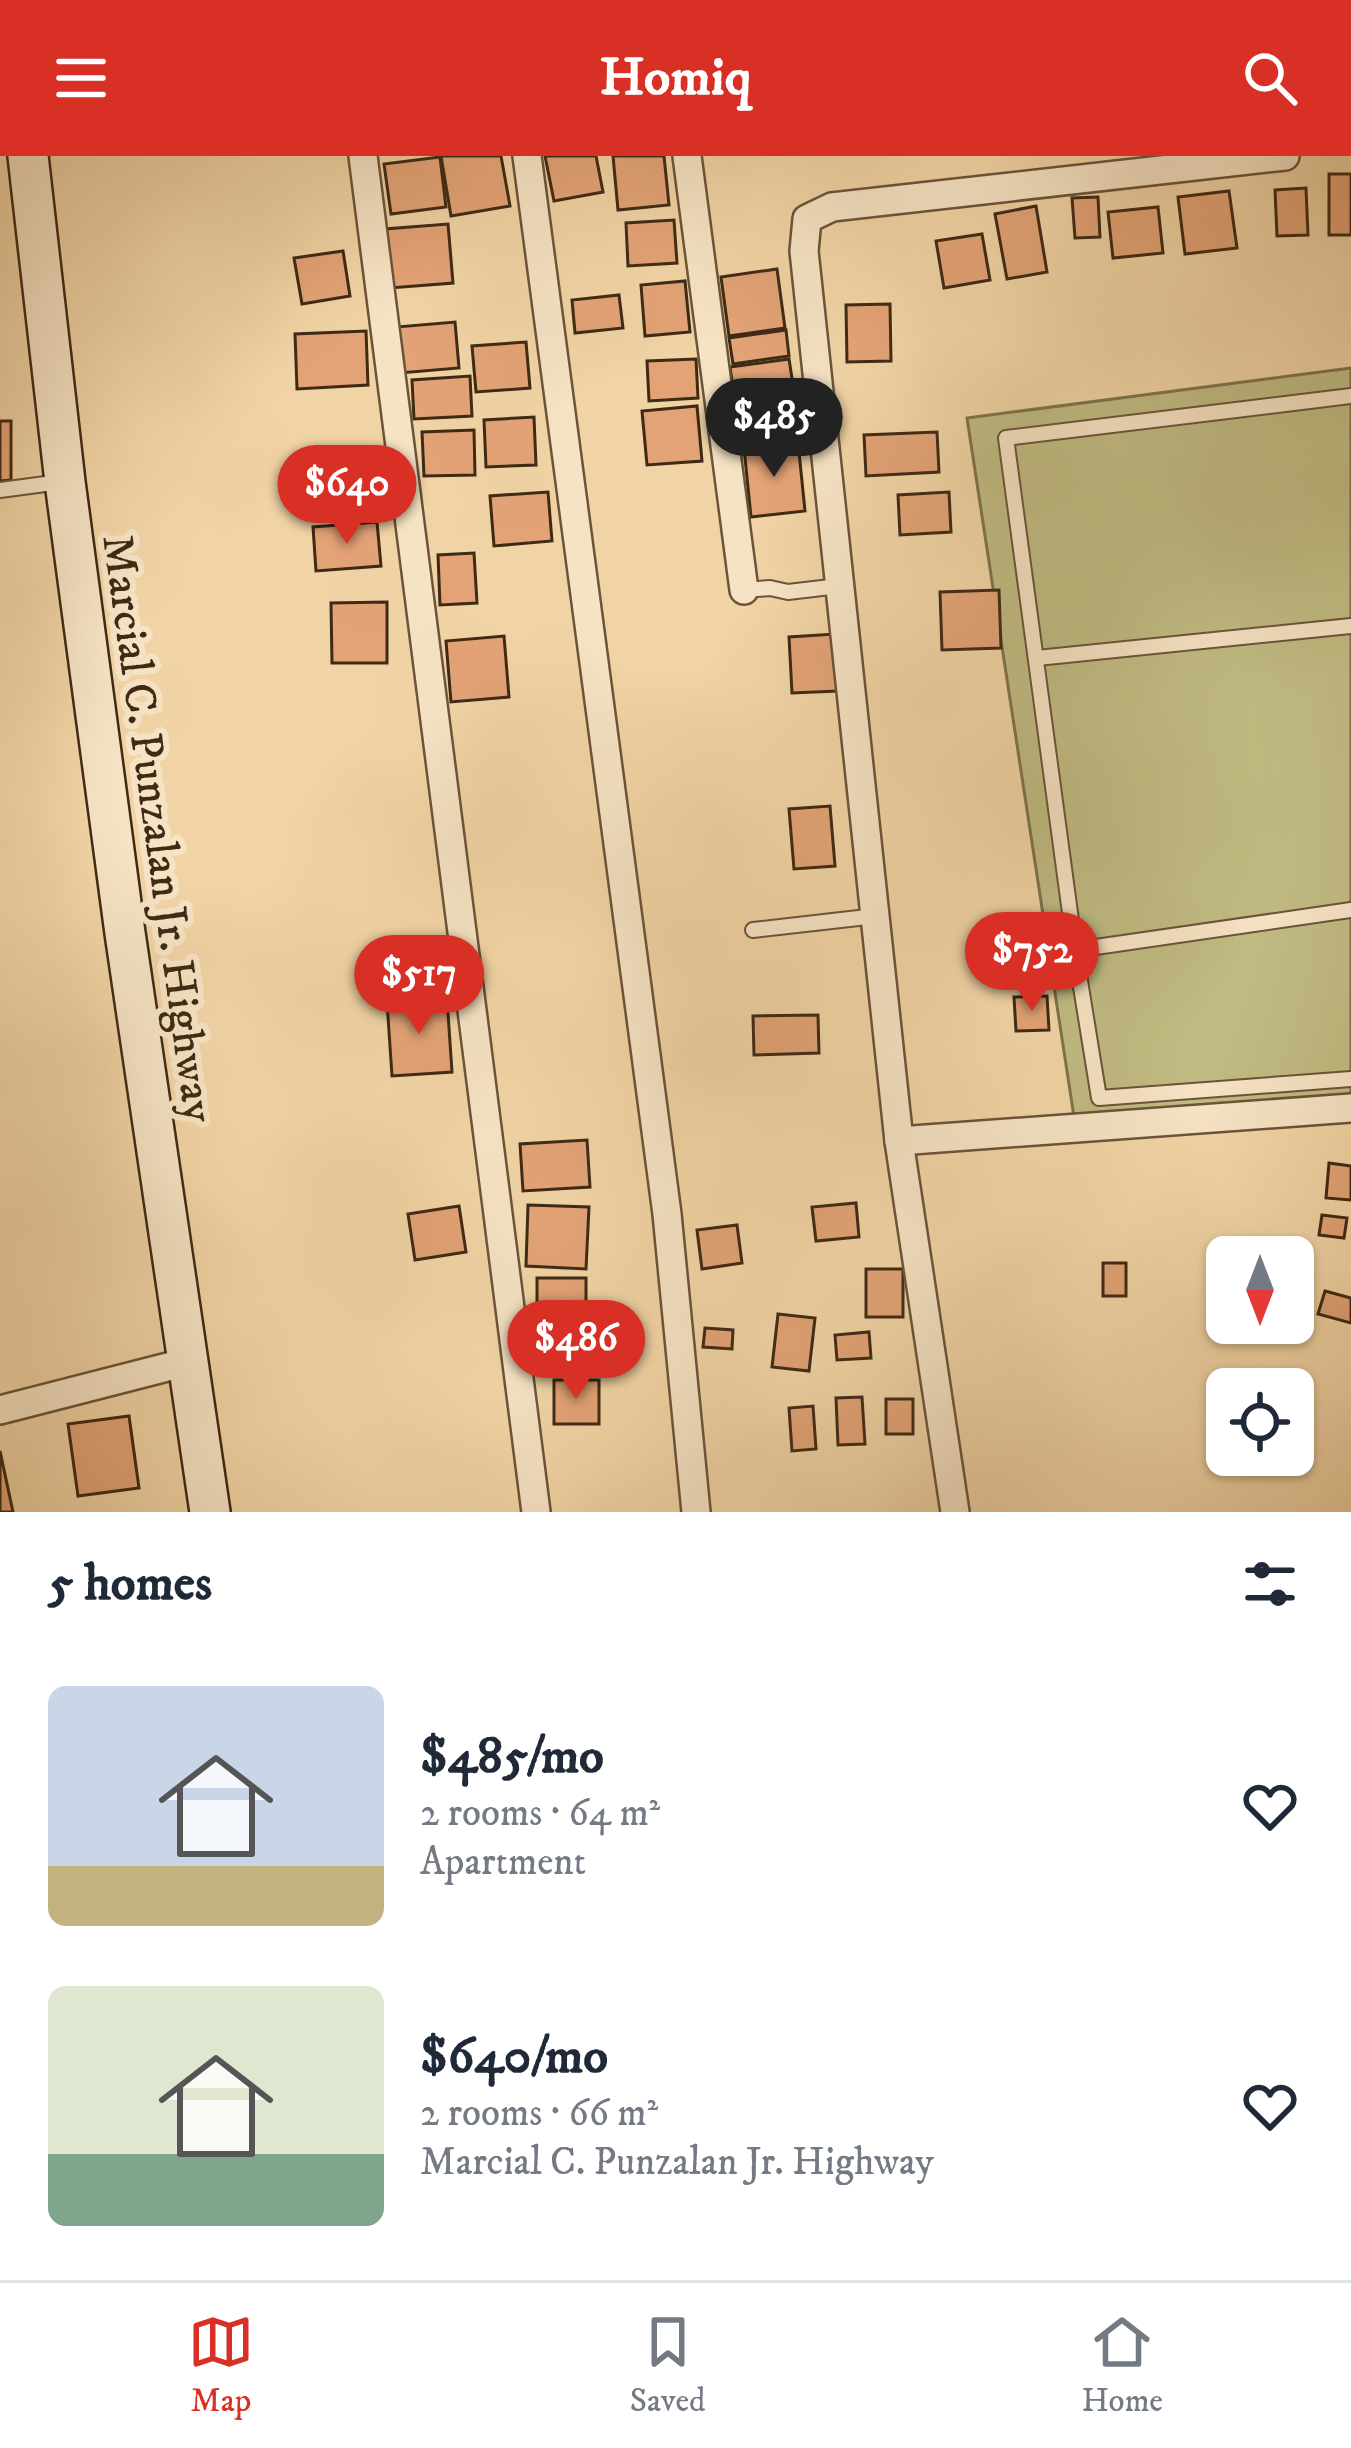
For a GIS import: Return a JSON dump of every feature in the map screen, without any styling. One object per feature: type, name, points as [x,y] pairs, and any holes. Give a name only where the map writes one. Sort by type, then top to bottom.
[{"type":"main road","name":"Marcial C. Punzalan Jr. Highway","points":[[28,156],[64,482],[121,909],[210,1512]]},
{"type":"street","points":[[363,156],[536,1512]]},
{"type":"street","points":[[527,156],[667,1214],[696,1512]]},
{"type":"street","points":[[687,156],[744,590]]},
{"type":"street","points":[[1020,156],[1025,185]]},
{"type":"street","points":[[955,1512],[899,1141],[804,251],[807,220],[832,207],[1272,157]]},
{"type":"street","points":[[899,1141],[1351,1108]]},
{"type":"street","points":[[0,1410],[187,1362]]},
{"type":"lane","points":[[1351,396],[1006,438],[1099,1098],[1351,1079]]},
{"type":"lane","points":[[0,490],[64,482]]},
{"type":"lane","points":[[744,590],[788,592],[838,586]]},
{"type":"lane","points":[[1036,658],[1351,626]]},
{"type":"lane","points":[[1075,950],[1351,910]]},
{"type":"lane","points":[[752,930],[876,916]]},
{"type":"shaded area","points":[[1351,368],[1351,1099],[1074,1117],[967,418]]},
{"type":"building","points":[[441,156],[501,156],[510,206],[451,216]]},
{"type":"building","points":[[545,156],[596,156],[603,192],[554,201]]},
{"type":"building","points":[[613,156],[664,156],[669,205],[618,210]]},
{"type":"building","points":[[440,157],[446,207],[391,214],[384,164]]},
{"type":"building","points":[[1329,174],[1351,174],[1351,235],[1329,235]]},
{"type":"building","points":[[1306,188],[1308,235],[1277,236],[1275,190]]},
{"type":"building","points":[[1229,191],[1237,248],[1185,254],[1178,197]]},
{"type":"building","points":[[1098,197],[1100,237],[1075,238],[1072,198]]},
{"type":"building","points":[[1036,206],[1047,272],[1007,279],[995,214]]},
{"type":"building","points":[[1158,207],[1163,253],[1113,258],[1108,212]]},
{"type":"building","points":[[674,220],[677,263],[628,266],[626,223]]},
{"type":"building","points":[[448,224],[453,283],[390,288],[385,229]]},
{"type":"building","points":[[982,234],[990,280],[944,288],[936,241]]},
{"type":"building","points":[[343,251],[350,296],[302,304],[294,258]]},
{"type":"building","points":[[777,269],[785,328],[729,336],[721,277]]},
{"type":"building","points":[[685,281],[690,332],[645,336],[641,285]]},
{"type":"building","points":[[619,295],[623,328],[575,333],[572,300]]},
{"type":"building","points":[[890,304],[891,361],[847,362],[846,305]]},
{"type":"building","points":[[455,322],[459,368],[400,373],[396,327]]},
{"type":"building","points":[[786,330],[789,356],[733,364],[729,338]]},
{"type":"building","points":[[366,331],[368,385],[297,389],[295,334]]},
{"type":"building","points":[[526,342],[530,388],[476,392],[472,346]]},
{"type":"building","points":[[696,359],[698,398],[649,401],[647,361]]},
{"type":"building","points":[[789,359],[794,391],[735,400],[730,367]]},
{"type":"building","points":[[470,376],[472,416],[414,419],[412,380]]},
{"type":"building","points":[[697,406],[702,461],[647,465],[642,411]]},
{"type":"building","points":[[534,417],[536,465],[486,467],[484,420]]},
{"type":"building","points":[[0,421],[11,421],[11,480],[0,481]]},
{"type":"building","points":[[474,430],[475,475],[424,476],[422,432]]},
{"type":"building","points":[[937,432],[939,472],[866,476],[864,435]]},
{"type":"building","points":[[798,442],[805,511],[751,517],[744,448]]},
{"type":"building","points":[[548,492],[552,541],[494,546],[490,496]]},
{"type":"building","points":[[949,492],[951,532],[900,535],[898,495]]},
{"type":"building","points":[[377,522],[381,566],[316,571],[313,527]]},
{"type":"building","points":[[474,553],[477,603],[440,605],[438,555]]},
{"type":"building","points":[[999,590],[1001,648],[942,650],[940,592]]},
{"type":"building","points":[[387,602],[387,663],[332,663],[331,603]]},
{"type":"building","points":[[835,634],[838,691],[792,693],[789,637]]},
{"type":"building","points":[[504,636],[509,697],[451,702],[446,641]]},
{"type":"building","points":[[830,806],[835,866],[794,869],[789,809]]},
{"type":"building","points":[[391,946],[442,948],[441,987],[390,985]]},
{"type":"building","points":[[1047,996],[1049,1030],[1016,1031],[1014,997]]},
{"type":"building","points":[[447,998],[452,1072],[392,1076],[387,1002]]},
{"type":"building","points":[[818,1015],[819,1053],[754,1055],[753,1016]]},
{"type":"building","points":[[587,1140],[590,1187],[523,1191],[520,1144]]},
{"type":"building","points":[[1329,1163],[1351,1166],[1351,1200],[1326,1198]]},
{"type":"building","points":[[856,1203],[859,1237],[816,1241],[812,1207]]},
{"type":"building","points":[[528,1205],[589,1207],[586,1269],[526,1266]]},
{"type":"building","points":[[459,1206],[466,1252],[415,1260],[408,1214]]},
{"type":"building","points":[[1322,1215],[1347,1218],[1344,1238],[1319,1235]]},
{"type":"building","points":[[737,1225],[742,1263],[702,1269],[697,1230]]},
{"type":"building","points":[[1103,1263],[1126,1263],[1126,1296],[1103,1296]]},
{"type":"building","points":[[866,1269],[903,1269],[903,1317],[866,1317]]},
{"type":"building","points":[[537,1278],[586,1278],[586,1319],[537,1319]]},
{"type":"building","points":[[1325,1291],[1351,1298],[1351,1323],[1318,1314]]},
{"type":"building","points":[[778,1314],[815,1318],[809,1371],[772,1367]]},
{"type":"building","points":[[705,1328],[733,1330],[732,1349],[703,1347]]},
{"type":"building","points":[[869,1332],[871,1358],[837,1360],[835,1335]]},
{"type":"building","points":[[586,1338],[589,1363],[548,1367],[546,1342]]},
{"type":"building","points":[[554,1380],[599,1380],[599,1424],[554,1424]]},
{"type":"building","points":[[862,1397],[865,1444],[838,1445],[836,1398]]},
{"type":"building","points":[[886,1399],[913,1399],[913,1434],[886,1434]]},
{"type":"building","points":[[813,1406],[816,1449],[792,1451],[789,1408]]},
{"type":"building","points":[[129,1416],[139,1488],[78,1496],[68,1424]]},
{"type":"building","points":[[0,1451],[13,1512],[0,1512]]}]
